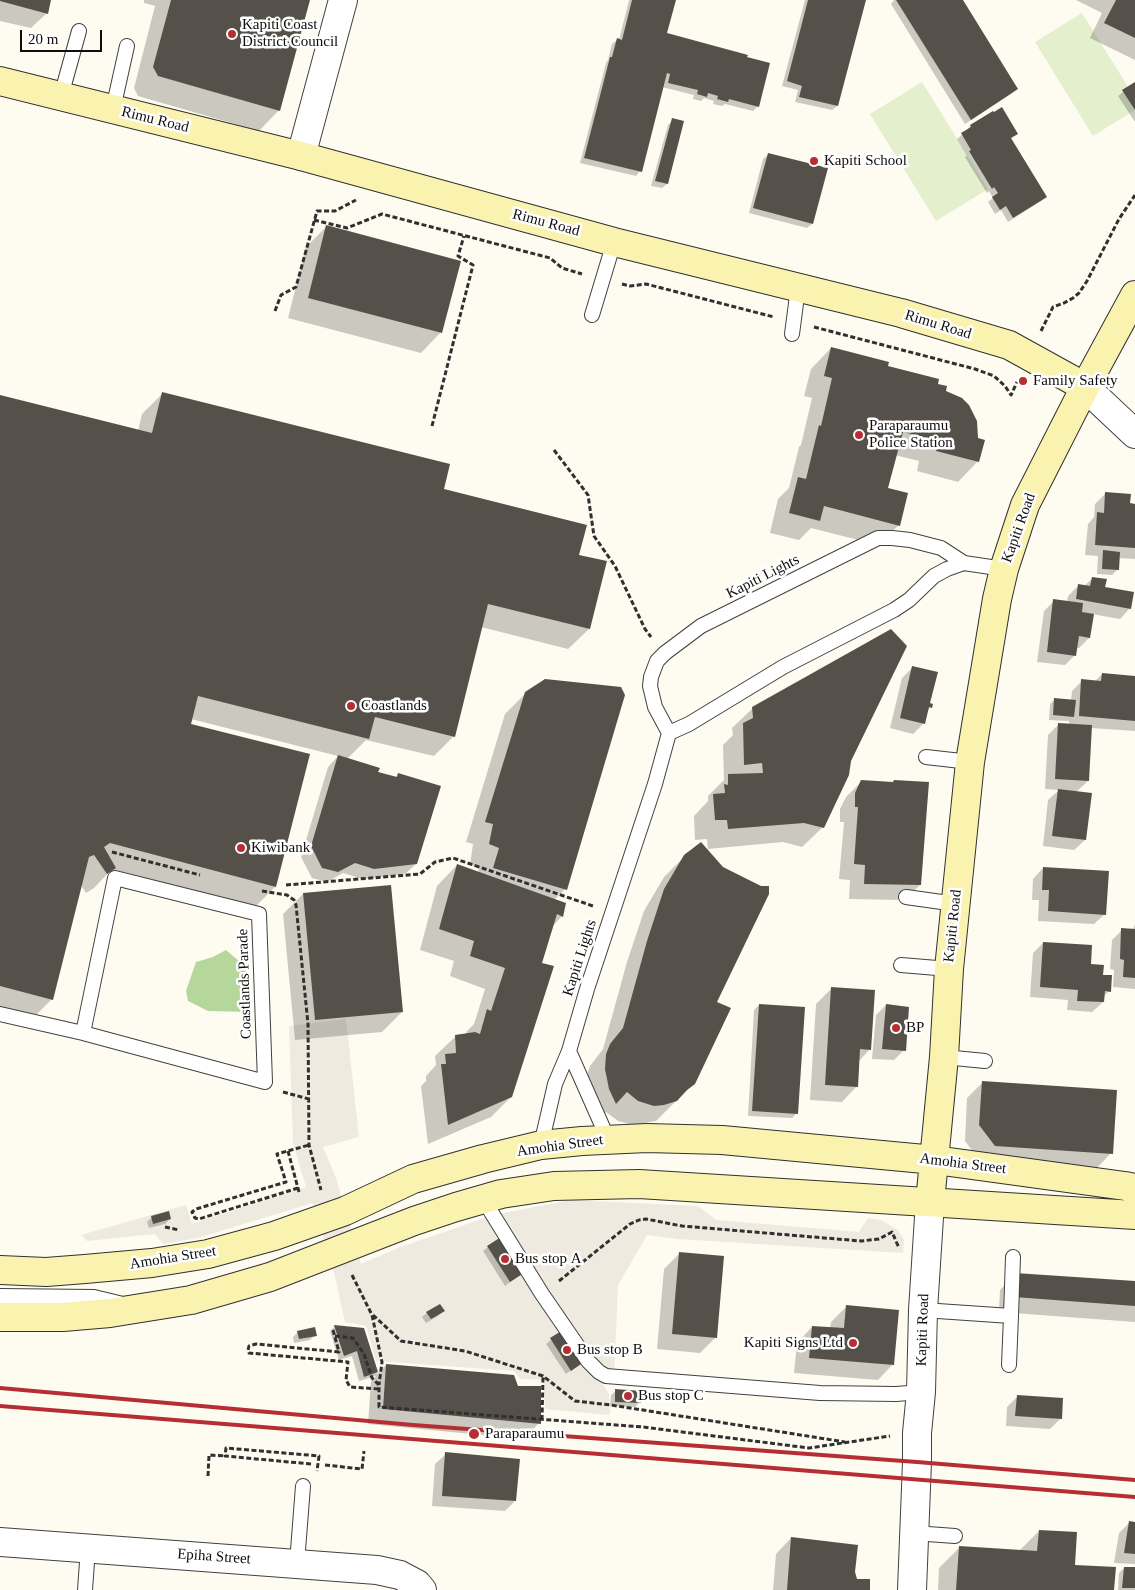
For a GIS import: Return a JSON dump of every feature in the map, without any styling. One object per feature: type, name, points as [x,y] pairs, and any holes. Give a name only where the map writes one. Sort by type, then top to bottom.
[{"type":"main road","name":"Rimu Road","points":[[0,81],[300,156],[614,242],[901,313],[1009,346],[1085,386]]},
{"type":"main road","name":"Kapiti Road","points":[[930,1202],[944,1057],[949,969],[970,762],[997,599],[1004,569],[1025,505],[1085,386],[1135,295]]},
{"type":"main road","name":"Amohia Street","points":[[7,1267],[46,1272],[123,1266],[208,1254],[274,1236],[345,1211],[413,1179],[541,1145],[608,1139],[722,1140],[934,1160],[1135,1188]]},
{"type":"main road","points":[[0,1317],[63,1317],[140,1309],[192,1300],[270,1277],[414,1221],[483,1199],[533,1188],[639,1184],[1135,1215]]},
{"type":"street","points":[[300,156],[343,0]]},
{"type":"street","points":[[1085,386],[1135,434]]},
{"type":"street","name":"Kapiti Road","points":[[912,1590],[917,1433],[930,1202]]},
{"type":"street","name":"Epiha Street","points":[[0,1542],[378,1570],[400,1575],[417,1584],[422,1590]]},
{"type":"lane","points":[[62,96],[79,31]]},
{"type":"lane","points":[[113,109],[127,46]]},
{"type":"lane","points":[[592,315],[614,242]]},
{"type":"lane","points":[[792,328],[798,288]]},
{"type":"lane","name":"Kapiti Lights","points":[[541,1145],[555,1084],[569,1051],[669,733],[655,707],[650,686],[657,661],[701,626],[878,538],[910,540],[941,548],[964,563],[1004,569]]},
{"type":"lane","name":"Kapiti Lights","points":[[669,733],[689,724],[783,667],[894,610],[909,600],[934,576],[946,569],[964,563]]},
{"type":"lane","points":[[926,757],[970,762]]},
{"type":"lane","name":"Coastlands Parade","points":[[0,1014],[83,1033],[265,1082],[259,914],[115,878],[83,1033]]},
{"type":"lane","points":[[906,897],[956,904]]},
{"type":"lane","points":[[901,965],[949,969]]},
{"type":"lane","points":[[569,1051],[608,1139]]},
{"type":"lane","points":[[944,1057],[985,1061]]},
{"type":"lane","points":[[483,1199],[542,1294],[588,1361],[606,1376],[820,1392],[896,1394],[920,1392]]},
{"type":"lane","points":[[1009,1365],[1013,1257]]},
{"type":"lane","points":[[0,1296],[94,1297],[140,1309]]},
{"type":"lane","points":[[923,1310],[1011,1316]]},
{"type":"lane","points":[[297,1563],[303,1486]]},
{"type":"lane","points":[[914,1533],[955,1536]]},
{"type":"lane","points":[[85,1590],[88,1548]]},
{"type":"path","points":[[1048,316],[1052,307],[1072,298],[1083,287],[1135,195]]},
{"type":"path","points":[[275,311],[281,295],[296,287],[317,211],[335,211]]},
{"type":"path","points":[[314,220],[347,228],[382,214],[550,258],[562,268],[603,279],[630,286],[646,284],[792,328],[975,369],[994,376],[1011,394],[1014,388]]},
{"type":"path","points":[[432,426],[473,264],[458,256],[464,236]]},
{"type":"path","points":[[554,450],[588,495],[594,536],[615,566],[645,629],[665,653]]},
{"type":"path","points":[[286,885],[420,874],[435,862],[452,858],[612,913]]},
{"type":"path","points":[[288,1151],[298,1190],[199,1219],[195,1218],[192,1212],[196,1208],[286,1182],[277,1154],[309,1145]]},
{"type":"path","points":[[319,1184],[331,1216]]},
{"type":"path","points":[[542,1294],[630,1224],[639,1220],[646,1219],[682,1226],[861,1240],[879,1239],[892,1232]]},
{"type":"path","points":[[342,1249],[348,1268],[372,1315],[382,1362],[379,1407],[643,1427],[809,1448],[917,1433]]},
{"type":"path","points":[[372,1315],[401,1341],[465,1351],[543,1376],[575,1401],[805,1434],[848,1442]]},
{"type":"path","points":[[333,1330],[338,1354],[256,1344],[249,1346],[248,1350],[250,1353],[348,1362],[346,1380],[350,1387],[379,1387]]},
{"type":"path","points":[[335,1336],[353,1338],[364,1354],[372,1378],[379,1387]]},
{"type":"path","points":[[542,1420],[543,1376]]},
{"type":"path","points":[[225,1456],[226,1448],[319,1456],[317,1473]]},
{"type":"path","points":[[325,1466],[362,1468],[364,1451]]},
{"type":"path","points":[[208,1476],[209,1455],[311,1464]]},
{"type":"green space","points":[[1082,13],[1135,98],[1135,110],[1093,136],[1035,42]]},
{"type":"green space","points":[[922,82],[988,189],[936,221],[870,114]]},
{"type":"green space","points":[[226,950],[246,967],[249,1012],[208,1011],[188,1001],[186,991],[196,962],[213,957]]},
{"type":"shaded area","points":[[346,1019],[359,1137],[323,1147],[336,1178],[361,1264],[398,1248],[493,1215],[571,1200],[698,1206],[716,1220],[859,1232],[868,1218],[881,1220],[898,1230],[904,1240],[903,1253],[678,1239],[647,1235],[618,1285],[614,1378],[590,1364],[609,1394],[610,1415],[545,1409],[543,1380],[520,1379],[514,1371],[376,1361],[366,1326],[345,1322],[334,1272],[313,1203],[198,1238],[163,1244],[155,1234],[87,1241],[81,1235],[186,1205],[192,1224],[306,1187],[293,1144],[289,1026]]},
{"type":"building","points":[[0,0],[51,0],[48,14]]},
{"type":"building","name":"Kapiti Coast District Council","points":[[171,0],[310,0],[280,111],[158,76],[153,67]]},
{"type":"building","points":[[632,0],[676,0],[667,33],[748,55],[747,57],[770,63],[759,107],[729,99],[728,102],[717,99],[718,96],[708,93],[707,97],[697,94],[698,90],[668,83],[670,74],[667,73],[642,172],[584,158],[610,57],[612,57],[617,38],[622,40]]},
{"type":"building","points":[[808,0],[866,0],[838,106],[799,97],[802,86],[787,81]]},
{"type":"building","points":[[896,0],[963,0],[1018,89],[971,120]]},
{"type":"building","points":[[1116,0],[1135,0],[1135,38],[1104,23]]},
{"type":"building","points":[[1135,82],[1135,110],[1122,90]]},
{"type":"building","points":[[1002,107],[1018,134],[1011,138],[1047,197],[1013,218],[1006,206],[1000,210],[992,197],[998,193],[994,187],[992,189],[969,151],[971,150],[961,133],[971,127],[970,125]]},
{"type":"building","points":[[672,118],[684,121],[668,184],[655,181]]},
{"type":"building","points":[[768,153],[828,168],[813,224],[753,208]]},
{"type":"building","points":[[326,225],[461,261],[442,333],[308,298]]},
{"type":"building","name":"Paraparaumu Police Station","points":[[831,347],[889,362],[888,366],[939,379],[938,384],[947,386],[946,391],[962,398],[969,405],[977,421],[978,438],[985,440],[979,462],[936,451],[939,441],[903,432],[888,488],[908,493],[900,526],[824,506],[820,521],[789,513],[798,477],[806,479],[819,425],[821,426],[832,378],[824,376]]},
{"type":"building","name":"Coastlands","points":[[162,392],[450,464],[444,489],[587,525],[579,555],[607,561],[590,629],[488,604],[455,737],[375,717],[369,739],[198,696],[191,724],[310,754],[276,887],[110,843],[104,847],[116,868],[107,874],[94,855],[89,857],[53,1000],[0,986],[0,395],[152,433]]},
{"type":"building","points":[[1105,492],[1131,494],[1130,503],[1135,504],[1135,548],[1095,545],[1097,512],[1104,513]]},
{"type":"building","points":[[1103,550],[1120,552],[1119,570],[1102,569]]},
{"type":"building","points":[[1092,577],[1107,579],[1105,587],[1134,592],[1131,609],[1076,599],[1078,584],[1090,586]]},
{"type":"building","points":[[1053,599],[1083,603],[1082,612],[1094,614],[1090,638],[1079,636],[1076,656],[1047,652]]},
{"type":"building","points":[[891,629],[907,646],[851,761],[849,775],[824,828],[804,823],[728,829],[727,820],[715,820],[713,794],[725,793],[724,784],[728,785],[728,774],[763,773],[762,763],[744,765],[743,723],[753,718],[752,707]]},
{"type":"building","points":[[912,666],[938,672],[930,703],[933,704],[932,708],[929,707],[925,724],[900,718]]},
{"type":"building","points":[[1102,673],[1135,676],[1135,721],[1079,716],[1081,679],[1101,681]]},
{"type":"building","points":[[545,679],[621,687],[625,695],[567,890],[493,868],[499,848],[489,844],[493,824],[485,822],[525,692]]},
{"type":"building","points":[[1054,698],[1076,700],[1074,717],[1053,715]]},
{"type":"building","points":[[1058,723],[1092,725],[1089,781],[1055,779]]},
{"type":"building","points":[[338,755],[380,768],[378,772],[397,777],[398,773],[441,786],[417,864],[374,869],[355,863],[338,872],[322,868],[311,846]]},
{"type":"building","points":[[861,780],[929,782],[921,885],[864,884],[865,865],[854,864],[858,807],[855,807],[855,793]]},
{"type":"building","points":[[1058,789],[1092,793],[1086,840],[1052,836]]},
{"type":"building","points":[[701,842],[723,867],[761,886],[769,886],[769,894],[717,1002],[731,1008],[695,1084],[677,1101],[664,1105],[654,1106],[638,1101],[627,1092],[616,1104],[609,1089],[605,1069],[606,1054],[610,1044],[623,1028],[647,941],[664,889],[684,855]]},
{"type":"building","points":[[457,864],[566,903],[563,917],[557,914],[542,963],[554,966],[512,1097],[448,1125],[441,1064],[446,1064],[445,1054],[456,1053],[455,1035],[475,1032],[480,1034],[487,1009],[491,1011],[505,968],[470,956],[474,941],[439,929]]},
{"type":"building","points":[[1043,867],[1109,871],[1106,915],[1048,911],[1049,890],[1042,890]]},
{"type":"building","points":[[391,885],[403,1012],[315,1020],[303,893]]},
{"type":"building","points":[[1121,928],[1135,929],[1135,978],[1123,977],[1124,960],[1120,959]]},
{"type":"building","points":[[1043,942],[1092,945],[1091,964],[1104,965],[1103,975],[1112,975],[1111,992],[1105,991],[1104,1002],[1077,1001],[1078,990],[1040,987]]},
{"type":"building","points":[[831,987],[875,990],[871,1050],[860,1049],[858,1087],[825,1085]]},
{"type":"building","points":[[759,1004],[805,1007],[798,1114],[752,1111]]},
{"type":"building","name":"BP","points":[[886,1004],[909,1007],[906,1051],[882,1049]]},
{"type":"building","points":[[982,1081],[1117,1090],[1113,1154],[995,1146],[979,1125]]},
{"type":"building","points":[[169,1211],[171,1219],[153,1224],[151,1216]]},
{"type":"building","name":"Bus stop A","points":[[501,1237],[524,1273],[510,1282],[487,1246]]},
{"type":"building","points":[[679,1252],[724,1256],[717,1338],[672,1334]]},
{"type":"building","points":[[1015,1273],[1135,1281],[1135,1306],[1014,1297]]},
{"type":"building","points":[[440,1304],[445,1311],[431,1319],[426,1312]]},
{"type":"building","name":"Kapiti Signs Ltd","points":[[846,1305],[899,1310],[894,1365],[809,1358],[812,1326],[844,1328]]},
{"type":"building","points":[[334,1325],[364,1328],[378,1372],[364,1377],[357,1351],[344,1356]]},
{"type":"building","points":[[315,1327],[317,1336],[299,1339],[297,1331]]},
{"type":"building","name":"Bus stop B","points":[[563,1330],[584,1362],[571,1371],[550,1338]]},
{"type":"building","points":[[386,1364],[514,1375],[518,1386],[541,1386],[541,1424],[383,1409]]},
{"type":"building","name":"Bus stop C","points":[[615,1389],[642,1391],[641,1403],[615,1402]]},
{"type":"building","points":[[1017,1395],[1063,1398],[1062,1419],[1015,1416]]},
{"type":"building","points":[[445,1452],[520,1459],[516,1501],[442,1496]]},
{"type":"building","points":[[1129,1521],[1135,1522],[1135,1554],[1124,1553]]},
{"type":"building","points":[[1039,1530],[1077,1532],[1075,1565],[1116,1567],[1114,1590],[956,1590],[959,1546],[1037,1551]]},
{"type":"building","points":[[791,1537],[858,1545],[855,1572],[857,1579],[870,1579],[870,1590],[787,1590]]},
{"type":"building","points":[[1124,1567],[1135,1567],[1135,1588],[1122,1588]]},
{"type":"railway","points":[[0,1388],[413,1425],[1135,1480]]},
{"type":"railway","points":[[0,1406],[1135,1497]]},
{"type":"place","name":"Kapiti Coast District Council","points":[[232,34]]},
{"type":"place","name":"Kapiti School","points":[[814,161]]},
{"type":"place","name":"Family Safety","points":[[1023,381]]},
{"type":"place","name":"Paraparaumu Police Station","points":[[859,435]]},
{"type":"place","name":"Coastlands","points":[[351,706]]},
{"type":"place","name":"Kiwibank","points":[[241,848]]},
{"type":"place","name":"BP","points":[[896,1028]]},
{"type":"place","name":"Bus stop A","points":[[505,1259]]},
{"type":"place","name":"Kapiti Signs Ltd","points":[[853,1343]]},
{"type":"place","name":"Bus stop B","points":[[567,1350]]},
{"type":"place","name":"Bus stop C","points":[[628,1396]]},
{"type":"place","name":"Paraparaumu","points":[[474,1434]]}]
